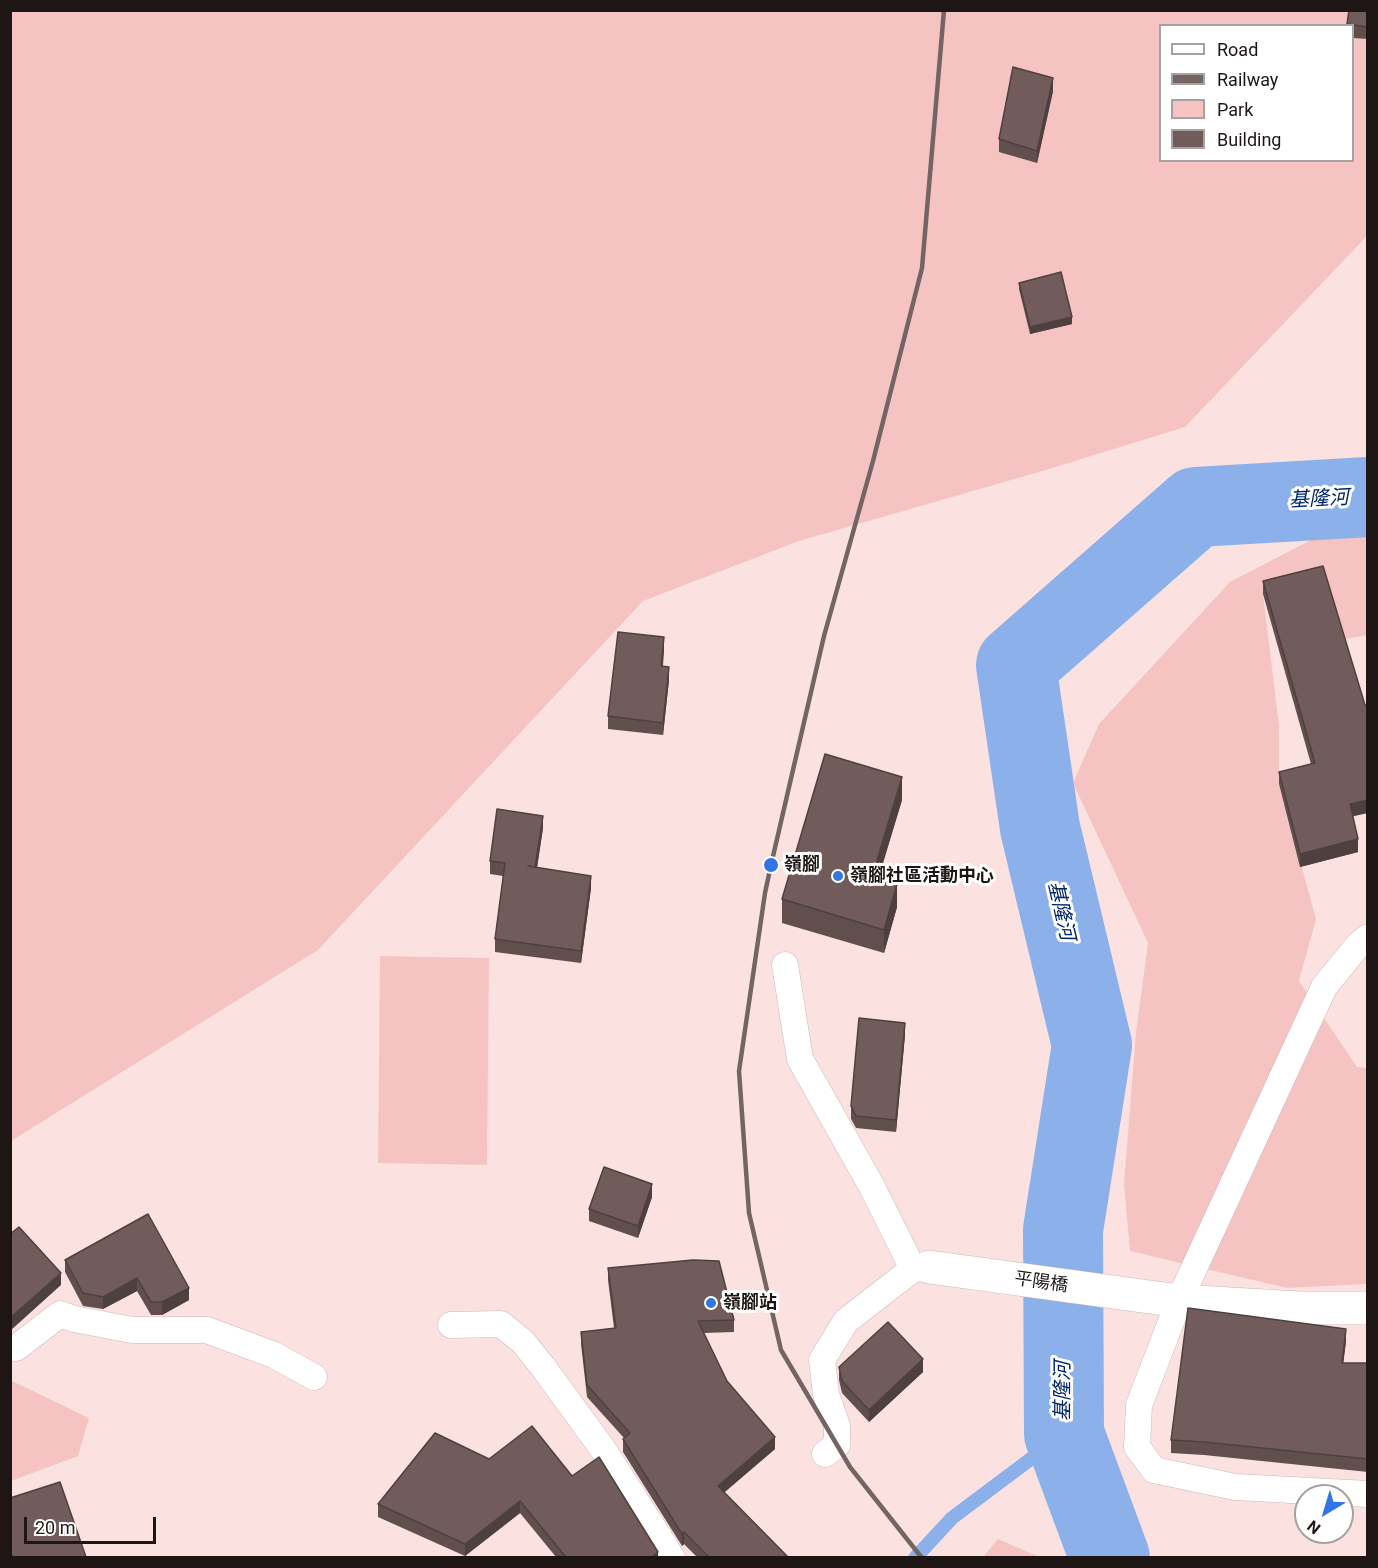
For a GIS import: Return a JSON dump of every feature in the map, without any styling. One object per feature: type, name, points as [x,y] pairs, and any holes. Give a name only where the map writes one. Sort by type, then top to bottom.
[{"type":"street","name":"平陽橋","points":[[921,1268],[1166,1300],[1299,1308],[1368,1308]]},
{"type":"lane","points":[[1368,937],[1359,944],[1324,987],[1166,1300],[1139,1405],[1137,1447],[1154,1470],[1235,1487],[1368,1494]]},
{"type":"lane","points":[[784,965],[800,1059],[921,1268],[846,1321],[822,1360],[825,1394],[837,1426],[837,1445],[825,1454]]},
{"type":"lane","points":[[16,1348],[60,1314],[74,1319],[132,1330],[207,1330],[274,1355],[314,1377]]},
{"type":"lane","points":[[451,1325],[501,1324],[523,1342],[605,1452],[672,1557]]},
{"type":"green space","points":[[11,11],[1367,11],[1367,236],[1185,427],[1046,470],[799,541],[643,601],[318,950],[11,1141]]},
{"type":"green space","points":[[1367,529],[1367,635],[1341,640],[1263,594],[1279,726],[1279,784],[1316,919],[1299,981],[1357,1067],[1367,1068],[1367,1284],[1287,1288],[1130,1251],[1124,1184],[1136,1033],[1148,943],[1073,783],[1099,724],[1230,582],[1330,530]]},
{"type":"green space","points":[[380,956],[489,958],[487,1165],[378,1163]]},
{"type":"green space","points":[[10,1380],[89,1418],[78,1456],[11,1481]]},
{"type":"green space","points":[[998,1539],[1037,1556],[1040,1557],[983,1557]]},
{"type":"building","points":[[1349,10],[1368,10],[1368,27],[1347,24]]},
{"type":"building","points":[[1013,67],[1053,78],[1037,151],[999,139]]},
{"type":"building","points":[[1061,272],[1072,317],[1030,327],[1019,283]]},
{"type":"building","points":[[1323,566],[1365,705],[1368,705],[1368,800],[1350,804],[1358,839],[1300,854],[1279,772],[1315,763],[1263,581]]},
{"type":"building","points":[[618,632],[664,637],[661,666],[669,667],[663,723],[608,716]]},
{"type":"building","name":"嶺腳社區活動中心","points":[[825,754],[902,777],[872,877],[897,884],[884,930],[782,899]]},
{"type":"building","points":[[497,809],[543,816],[535,867],[528,866],[591,876],[581,951],[495,939],[505,863],[490,861]]},
{"type":"building","points":[[859,1018],[905,1023],[896,1120],[856,1116],[851,1106]]},
{"type":"building","points":[[604,1167],[652,1184],[638,1226],[589,1209]]},
{"type":"building","points":[[148,1214],[189,1288],[162,1302],[151,1302],[137,1278],[103,1297],[83,1293],[65,1260]]},
{"type":"building","points":[[19,1227],[61,1273],[10,1318],[10,1234]]},
{"type":"building","points":[[693,1260],[719,1261],[734,1320],[698,1321],[727,1381],[775,1437],[718,1486],[788,1557],[709,1557],[684,1532],[682,1534],[623,1439],[630,1433],[587,1385],[581,1332],[616,1328],[608,1268]]},
{"type":"building","points":[[1188,1308],[1346,1329],[1342,1363],[1368,1363],[1368,1459],[1171,1440]]},
{"type":"building","points":[[888,1322],[923,1359],[869,1410],[842,1381],[839,1367]]},
{"type":"building","points":[[532,1426],[572,1476],[599,1457],[658,1552],[652,1557],[564,1557],[520,1501],[465,1544],[378,1504],[435,1433],[489,1459]]},
{"type":"building","points":[[60,1482],[86,1557],[13,1557],[10,1552],[10,1498]]},
{"type":"waterway","name":"基隆河","points":[[1110,1558],[1064,1434],[1063,1230],[1092,1045],[1040,828],[1016,665],[1196,507],[1368,497]]},
{"type":"waterway","points":[[915,1558],[952,1518],[1064,1434]]},
{"type":"railway","points":[[922,1558],[850,1467],[781,1350],[749,1213],[739,1071],[771,865],[824,636],[873,461],[922,268],[944,10]]},
{"type":"place","name":"嶺腳","points":[[771,865]]},
{"type":"place","name":"嶺腳社區活動中心","points":[[838,876]]},
{"type":"place","name":"嶺腳站","points":[[711,1303]]}]
